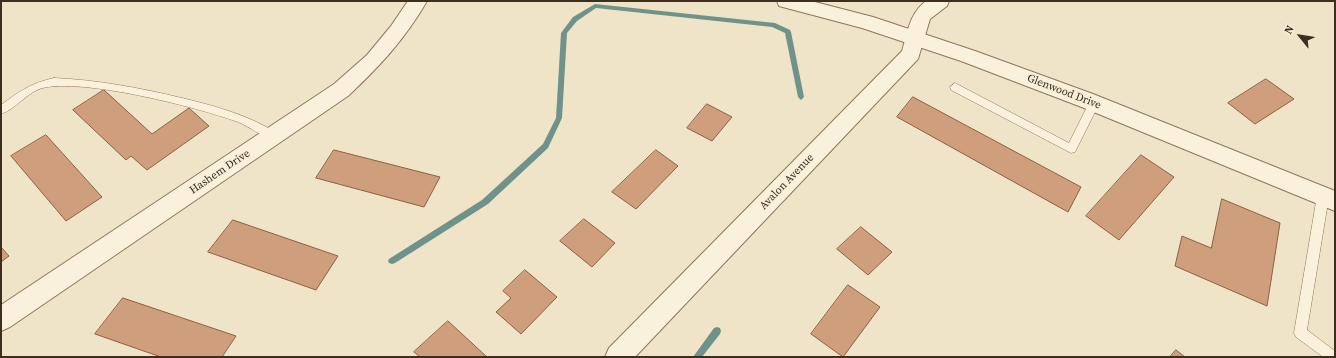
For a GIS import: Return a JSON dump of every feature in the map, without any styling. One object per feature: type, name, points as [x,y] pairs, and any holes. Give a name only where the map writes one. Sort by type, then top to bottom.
[{"type":"street","name":"Hashem Drive","points":[[1,319],[341,90],[374,60],[398,31],[418,1]]},
{"type":"street","name":"Glenwood Drive","points":[[786,1],[866,22],[916,38],[1094,104],[1329,198]]},
{"type":"street","name":"Avalon Avenue","points":[[618,357],[911,54],[920,16],[927,7],[940,1]]},
{"type":"lane","points":[[1,110],[39,84],[60,81],[124,89],[223,113],[240,118],[273,136]]},
{"type":"lane","points":[[955,87],[1071,149],[1094,104]]},
{"type":"lane","points":[[1329,198],[1300,333],[1333,357]]},
{"type":"building","points":[[1266,79],[1294,99],[1255,124],[1228,103]]},
{"type":"building","points":[[104,90],[152,134],[189,108],[209,126],[147,170],[131,156],[126,160],[73,110]]},
{"type":"building","points":[[913,97],[1081,187],[1068,212],[897,117]]},
{"type":"building","points":[[707,104],[732,117],[712,141],[687,128]]},
{"type":"building","points":[[46,135],[102,197],[66,221],[11,156]]},
{"type":"building","points":[[334,150],[440,177],[424,207],[316,178]]},
{"type":"building","points":[[656,150],[678,166],[636,209],[612,192]]},
{"type":"building","points":[[1141,155],[1174,177],[1119,240],[1086,216]]},
{"type":"building","points":[[1222,199],[1280,223],[1267,306],[1175,266],[1182,236],[1211,248]]},
{"type":"building","points":[[584,219],[615,243],[592,267],[560,241]]},
{"type":"building","points":[[233,220],[338,256],[316,290],[208,252]]},
{"type":"building","points":[[861,227],[892,252],[868,275],[837,249]]},
{"type":"building","points":[[1,247],[9,256],[1,262]]},
{"type":"building","points":[[525,270],[557,297],[521,334],[496,312],[511,298],[503,291]]},
{"type":"building","points":[[848,285],[880,307],[843,357],[811,334]]},
{"type":"building","points":[[123,298],[236,336],[222,357],[161,357],[95,334]]},
{"type":"building","points":[[448,321],[487,357],[420,357],[414,352]]},
{"type":"building","points":[[1176,350],[1185,357],[1170,357]]},
{"type":"waterway","points":[[392,261],[485,202],[546,146],[559,118],[564,33],[575,19],[595,6],[773,25],[788,32],[801,97]]},
{"type":"waterway","points":[[697,357],[717,331]]}]
